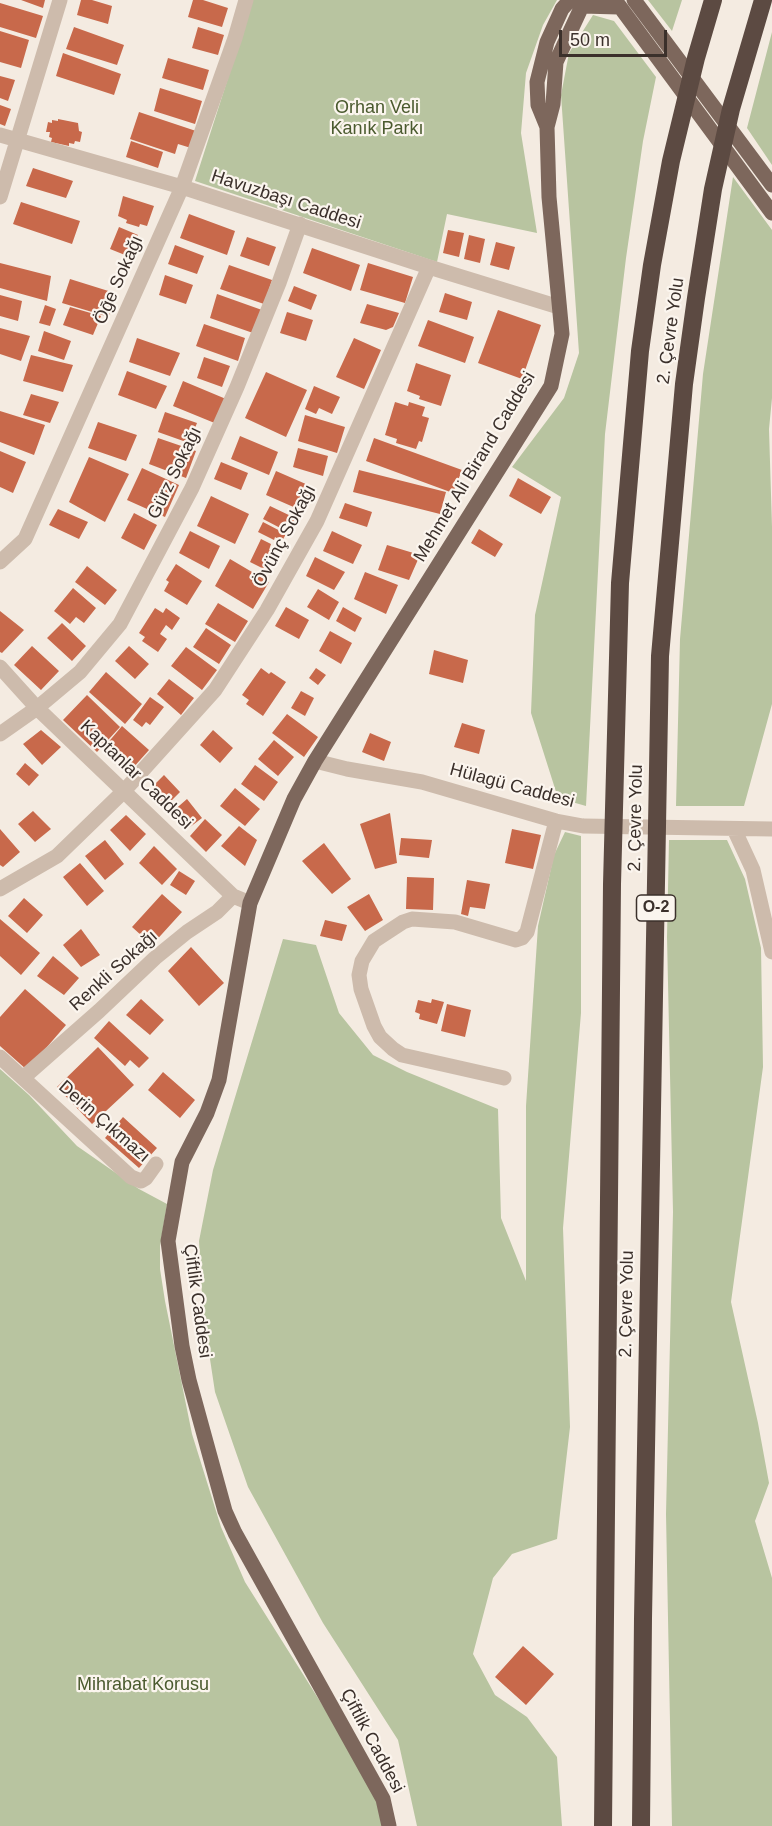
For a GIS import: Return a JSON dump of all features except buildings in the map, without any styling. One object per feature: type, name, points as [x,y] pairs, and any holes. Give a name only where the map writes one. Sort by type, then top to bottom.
[{"type":"highway","name":"2. Çevre Yolu","points":[[603,1826],[612,884],[620,583],[640,351],[652,265],[671,161],[696,58],[713,0]]},
{"type":"highway","name":"2. Çevre Yolu","points":[[641,1826],[660,656],[684,384],[713,189],[726,132],[763,0]]},
{"type":"main road","points":[[580,2],[617,4],[772,213]]},
{"type":"main road","name":"Mehmet Ali Birand Caddesi","points":[[315,760],[551,386],[562,334],[549,197],[547,127],[553,104],[556,62],[580,2]]},
{"type":"main road","points":[[634,2],[772,185]]},
{"type":"main road","name":"Çiftlik Caddesi","points":[[315,760],[294,799],[250,903],[219,1080],[207,1113],[182,1162],[168,1241],[182,1346],[189,1380],[225,1511],[235,1533],[383,1799],[389,1826]]},
{"type":"street","points":[[0,197],[60,0]]},
{"type":"street","name":"Öḡe Sokağı","points":[[0,562],[25,539],[182,187],[235,38],[246,0]]},
{"type":"street","name":"Havuzbaşı Caddesi","points":[[0,135],[182,187],[559,307]]},
{"type":"street","name":"Gürz Sokağı","points":[[0,734],[37,708],[80,672],[120,624],[192,488],[237,387],[300,224]]},
{"type":"street","name":"Övünç Sokağı","points":[[0,889],[57,856],[124,791],[215,690],[267,610],[317,521],[429,267]]},
{"type":"street","name":"Kaptanlar Caddesi","points":[[0,668],[37,708],[233,896],[250,903]]},
{"type":"street","name":"Hülagü Caddesi","points":[[315,760],[347,769],[422,782],[556,821],[583,826],[772,829]]},
{"type":"street","points":[[504,1078],[402,1054],[393,1049],[380,1037],[374,1026],[359,975],[362,962],[374,941],[403,922],[412,919],[455,922],[516,940],[522,938],[526,932],[556,821]]},
{"type":"street","points":[[734,829],[753,870],[772,952]]},
{"type":"street","name":"Renkli Sokağı","points":[[24,1077],[155,958],[187,932],[217,912],[233,896]]},
{"type":"street","points":[[0,1057],[24,1077]]},
{"type":"street","name":"Derin Çıkmazı","points":[[24,1077],[131,1177],[141,1181],[146,1179],[156,1164]]},
{"type":"green space","name":"Orhan Veli Kanık Parkı","points":[[253,0],[557,0],[543,25],[526,73],[521,133],[537,233],[447,214],[437,262],[195,181]]},
{"type":"green space","points":[[648,0],[682,0],[672,31]]},
{"type":"green space","points":[[593,15],[614,21],[656,77],[643,141],[626,258],[605,434],[586,806],[558,798],[531,713],[535,615],[561,497],[512,467],[564,398],[579,353],[561,95],[569,53]]},
{"type":"green space","points":[[772,32],[772,165],[747,128]]},
{"type":"green space","points":[[733,177],[772,230],[772,398],[769,429],[772,527],[772,704],[744,806],[676,806],[680,639],[703,374]]},
{"type":"green space","points":[[565,832],[581,836],[581,1013],[563,1228],[570,1427],[557,1539],[512,1554],[493,1578],[473,1654],[495,1695],[527,1717],[557,1757],[562,1826],[417,1826],[398,1740],[323,1623],[248,1487],[215,1392],[203,1313],[199,1241],[213,1170],[283,939],[316,945],[339,1013],[373,1055],[407,1072],[498,1109],[501,1218],[526,1281],[526,1106],[538,926],[554,855]]},
{"type":"green space","points":[[669,840],[727,840],[745,879],[761,948],[763,1067],[731,1302],[769,1483],[755,1521],[772,1578],[772,1826],[672,1826],[666,1514],[673,1212],[667,937]]},
{"type":"green space","name":"Mihrabat Korusu","points":[[0,1069],[29,1095],[77,1146],[139,1189],[167,1204],[160,1246],[160,1269],[165,1301],[192,1434],[221,1527],[245,1582],[350,1749],[375,1798],[385,1826],[0,1826]]}]
